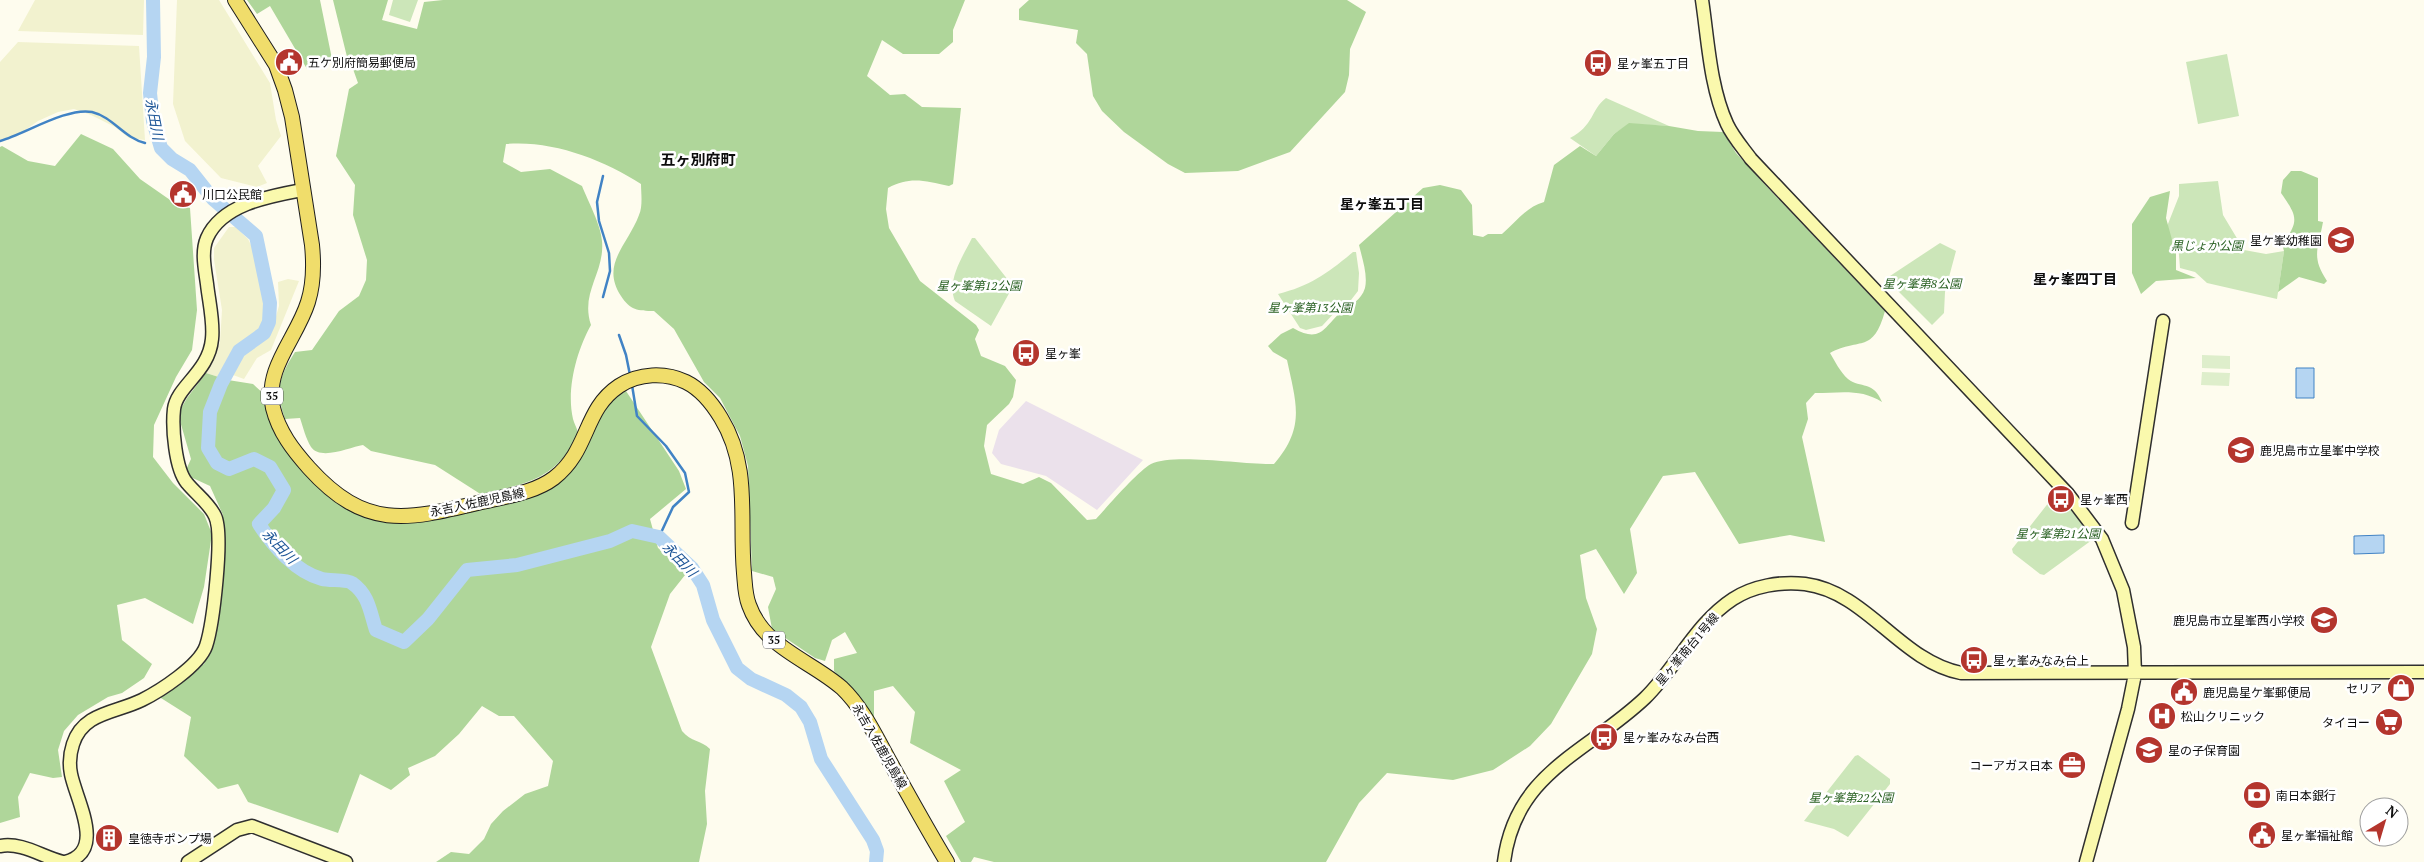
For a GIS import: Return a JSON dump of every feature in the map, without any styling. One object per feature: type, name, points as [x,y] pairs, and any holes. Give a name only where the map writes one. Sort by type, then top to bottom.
[{"type":"main road","name":"永吉入佐鹿児島線","points":[[235,0],[276,65],[285,90],[292,117],[313,259],[312,284],[303,316],[274,372],[272,404],[282,433],[295,451],[337,496],[366,510],[388,516],[403,517],[453,509],[528,491],[553,479],[568,466],[582,445],[591,420],[603,400],[630,380],[658,375],[685,382],[703,393],[727,427],[739,457],[746,595],[755,619],[768,636],[825,675],[851,697],[868,723],[947,862]]},
{"type":"street","points":[[1702,0],[1720,106],[1728,126],[1739,144],[2068,494],[2098,533],[2123,590],[2131,623],[2135,674],[2128,709],[2086,862]]},
{"type":"street","points":[[0,846],[23,847],[64,862],[80,855],[86,847],[86,826],[71,772],[71,754],[80,731],[94,717],[143,700],[196,663],[206,646],[214,593],[219,527],[210,509],[186,482],[180,471],[175,441],[174,409],[181,393],[199,373],[209,354],[212,339],[204,248],[207,237],[217,223],[226,215],[248,204],[302,190]]},
{"type":"street","points":[[2132,523],[2164,321]]},
{"type":"street","name":"星ヶ峯南台1号線","points":[[1504,862],[1511,827],[1532,790],[1556,768],[1644,699],[1720,610],[1736,597],[1753,589],[1793,583],[1808,584],[1834,593],[1849,602],[1921,657],[1936,666],[1961,673],[2424,672]]},
{"type":"street","points":[[188,862],[237,830],[252,826],[346,862]]},
{"type":"shaded area","points":[[1026,401],[1143,460],[1097,510],[1046,476],[1001,464],[992,453],[999,430]]},
{"type":"green space","points":[[35,0],[144,0],[143,35],[18,31]]},
{"type":"green space","points":[[177,0],[219,0],[270,83],[276,120],[281,136],[258,166],[267,183],[257,187],[221,178],[185,141],[173,104]]},
{"type":"green space","points":[[247,0],[320,0],[332,59],[307,69],[270,6],[257,14]]},
{"type":"green space","points":[[333,0],[388,0],[382,20],[417,29],[424,2],[443,0],[965,0],[953,30],[953,42],[939,54],[903,54],[882,40],[867,76],[890,95],[905,94],[922,107],[961,108],[953,184],[949,186],[925,181],[911,181],[888,188],[886,209],[889,228],[920,281],[976,325],[979,330],[975,339],[981,356],[1005,366],[1016,380],[1013,397],[1009,404],[987,425],[984,446],[991,474],[1023,484],[1039,477],[1051,483],[1087,520],[1096,519],[1131,481],[1151,464],[1176,459],[1192,459],[1274,464],[1291,438],[1296,414],[1287,360],[1273,352],[1268,346],[1281,334],[1293,328],[1302,333],[1316,334],[1321,332],[1341,312],[1358,299],[1366,283],[1359,245],[1423,188],[1440,185],[1461,190],[1472,205],[1473,235],[1483,237],[1488,234],[1502,234],[1526,211],[1544,202],[1554,165],[1580,146],[1596,156],[1614,134],[1629,123],[1723,132],[1736,153],[1885,311],[1876,333],[1870,339],[1830,353],[1848,379],[1871,388],[1882,402],[1858,393],[1841,392],[1815,393],[1806,403],[1808,419],[1802,437],[1825,542],[1790,535],[1739,544],[1695,472],[1663,476],[1630,529],[1637,573],[1624,594],[1596,549],[1580,555],[1586,598],[1597,629],[1592,654],[1551,724],[1530,746],[1493,770],[1453,780],[1387,773],[1359,803],[1326,862],[994,862],[974,857],[971,862],[961,862],[946,836],[965,822],[944,781],[961,770],[910,743],[915,712],[893,686],[874,691],[874,722],[854,694],[834,671],[834,659],[857,653],[845,632],[832,640],[825,661],[815,658],[772,629],[768,607],[776,589],[773,577],[752,571],[748,466],[740,436],[720,398],[704,382],[674,329],[654,311],[639,310],[631,307],[624,301],[615,285],[613,274],[618,255],[640,211],[641,184],[610,167],[576,153],[541,145],[506,144],[503,162],[521,172],[550,169],[582,186],[597,221],[602,241],[600,263],[588,302],[591,325],[577,358],[572,383],[571,407],[578,433],[570,449],[551,470],[527,482],[482,495],[435,465],[371,451],[363,445],[336,452],[322,453],[316,451],[309,444],[300,418],[285,419],[280,400],[280,384],[285,369],[295,352],[312,350],[339,311],[359,296],[366,280],[367,260],[353,215],[355,185],[336,156],[349,89],[358,83],[353,69],[349,65]]},
{"type":"green space","points":[[393,0],[418,0],[410,22],[389,15]]},
{"type":"green space","points":[[1029,0],[1347,0],[1366,12],[1350,49],[1349,75],[1345,92],[1290,152],[1238,171],[1185,173],[1168,164],[1124,132],[1102,111],[1093,96],[1087,54],[1076,43],[1078,30],[1019,20],[1019,9]]},
{"type":"green space","points":[[18,42],[139,46],[145,140],[129,138],[115,127],[74,109],[58,112],[38,121],[18,135],[0,140],[0,62]]},
{"type":"green space","points":[[2227,54],[2239,116],[2198,124],[2186,62]]},
{"type":"green space","points":[[1606,98],[1669,126],[1629,124],[1614,134],[1596,156],[1570,138],[1584,128],[1597,107]]},
{"type":"green space","points":[[81,134],[113,149],[140,179],[173,202],[190,208],[197,310],[192,350],[176,377],[154,425],[153,457],[173,483],[204,514],[212,534],[204,587],[193,624],[145,598],[117,605],[122,640],[152,664],[144,678],[122,693],[108,697],[78,715],[64,731],[58,750],[62,777],[53,778],[30,773],[18,797],[20,817],[0,823],[0,147],[2,146],[28,161],[55,166]]},
{"type":"green space","points":[[2291,171],[2301,171],[2318,178],[2318,221],[2323,222],[2317,259],[2327,281],[2324,284],[2299,277],[2278,292],[2284,251],[2282,244],[2294,224],[2293,213],[2281,193],[2283,180]]},
{"type":"green space","name":"黒じょか公園","points":[[2218,181],[2223,215],[2244,250],[2266,254],[2284,251],[2277,299],[2207,283],[2195,272],[2180,268],[2178,243],[2164,234],[2179,196],[2179,184]]},
{"type":"green space","points":[[2170,191],[2166,218],[2176,254],[2176,270],[2196,278],[2156,281],[2141,294],[2132,273],[2132,224],[2150,197]]},
{"type":"green space","points":[[229,227],[236,227],[248,239],[254,251],[258,276],[264,287],[267,315],[273,316],[268,329],[245,348],[238,361],[245,353],[267,337],[279,306],[278,282],[288,279],[299,281],[271,350],[257,358],[244,379],[233,375],[236,365],[228,380],[206,373],[220,342],[222,310],[214,260],[214,248]]},
{"type":"green space","name":"星ヶ峯第12公園","points":[[972,238],[975,238],[1012,285],[991,326],[955,301],[953,293],[954,277]]},
{"type":"green space","name":"星ヶ峯第8公園","points":[[1940,243],[1956,251],[1945,292],[1944,313],[1932,325],[1898,291],[1890,276]]},
{"type":"green space","name":"星ヶ峯第13公園","points":[[1353,252],[1356,252],[1359,273],[1358,291],[1351,300],[1337,310],[1322,326],[1306,330],[1300,328],[1278,294],[1300,287],[1318,278]]},
{"type":"green space","points":[[2202,355],[2230,356],[2230,369],[2202,368]]},
{"type":"green space","points":[[2202,372],[2230,373],[2229,386],[2201,385]]},
{"type":"green space","points":[[206,373],[228,380],[253,384],[265,395],[273,429],[292,458],[333,499],[356,514],[377,521],[418,521],[546,490],[568,475],[584,452],[605,408],[614,398],[626,391],[679,471],[686,489],[650,519],[658,548],[689,570],[670,594],[651,647],[682,731],[710,749],[705,791],[707,824],[699,862],[436,862],[451,852],[469,854],[484,839],[491,824],[503,811],[525,794],[548,786],[553,761],[514,716],[499,716],[482,706],[459,734],[435,756],[408,768],[410,775],[391,790],[360,774],[338,833],[248,802],[238,784],[218,789],[184,756],[191,717],[153,693],[204,664],[214,639],[222,551],[223,515],[210,486],[184,474],[191,459],[178,414],[187,398]]},
{"type":"green space","name":"星ヶ峯第21公園","points":[[2057,492],[2092,537],[2092,540],[2044,575],[2013,553],[2012,549]]},
{"type":"green space","name":"星ヶ峯第22公園","points":[[1858,755],[1890,779],[1890,784],[1848,837],[1834,829],[1804,821],[1855,756]]},
{"type":"water","points":[[2296,368],[2314,368],[2314,398],[2296,398]]},
{"type":"water","points":[[2384,535],[2384,553],[2354,554],[2354,536]]},
{"type":"waterway","name":"永田川","points":[[153,0],[154,57],[150,93],[153,121],[161,148],[172,159],[190,170],[213,199],[256,236],[270,303],[269,322],[264,333],[239,351],[221,384],[210,412],[208,448],[217,463],[229,469],[254,459],[270,467],[284,490],[274,508],[259,524],[271,541],[294,564],[312,576],[352,583],[365,598],[376,630],[404,642],[428,619],[467,570],[517,565],[610,541],[632,531],[659,537],[692,568],[703,585],[713,620],[737,668],[751,679],[786,695],[801,707],[810,722],[821,759],[873,840],[877,851],[876,862]]},
{"type":"waterway","points":[[0,141],[58,117],[71,113],[92,112],[106,118],[131,137],[145,143]]},
{"type":"waterway","points":[[603,176],[597,202],[599,221],[609,253],[610,271],[603,297]]},
{"type":"waterway","points":[[619,335],[630,375]]},
{"type":"waterway","points":[[632,385],[637,416],[666,446],[685,473],[689,492],[673,507],[659,537]]},
{"type":"place","name":"五ケ別府簡易郵便局","points":[[289,62]]},
{"type":"place","name":"星ヶ峯五丁目","points":[[1598,63]]},
{"type":"place","name":"川口公民館","points":[[183,194]]},
{"type":"place","name":"星ケ峯幼稚園","points":[[2341,240]]},
{"type":"place","name":"星ヶ峯","points":[[1026,353]]},
{"type":"place","name":"鹿児島市立星峯中学校","points":[[2241,450]]},
{"type":"place","name":"星ヶ峯西","points":[[2061,499]]},
{"type":"place","name":"鹿児島市立星峯西小学校","points":[[2324,620]]},
{"type":"place","name":"星ヶ峯みなみ台上","points":[[1974,660]]},
{"type":"place","name":"セリア","points":[[2401,688]]},
{"type":"place","name":"鹿児島星ケ峯郵便局","points":[[2184,692]]},
{"type":"place","name":"松山クリニック","points":[[2162,716]]},
{"type":"place","name":"タイヨー","points":[[2389,722]]},
{"type":"place","name":"星ヶ峯みなみ台西","points":[[1604,737]]},
{"type":"place","name":"星の子保育園","points":[[2149,750]]},
{"type":"place","name":"コーアガス日本","points":[[2072,765]]},
{"type":"place","name":"南日本銀行","points":[[2257,795]]},
{"type":"place","name":"星ヶ峯福祉館","points":[[2262,835]]},
{"type":"place","name":"皇徳寺ポンプ場","points":[[109,838]]},
{"type":"district","name":"五ヶ別府町","points":[[698,159]]},
{"type":"district","name":"星ヶ峯五丁目","points":[[1382,203]]},
{"type":"district","name":"星ヶ峯四丁目","points":[[2075,278]]}]
